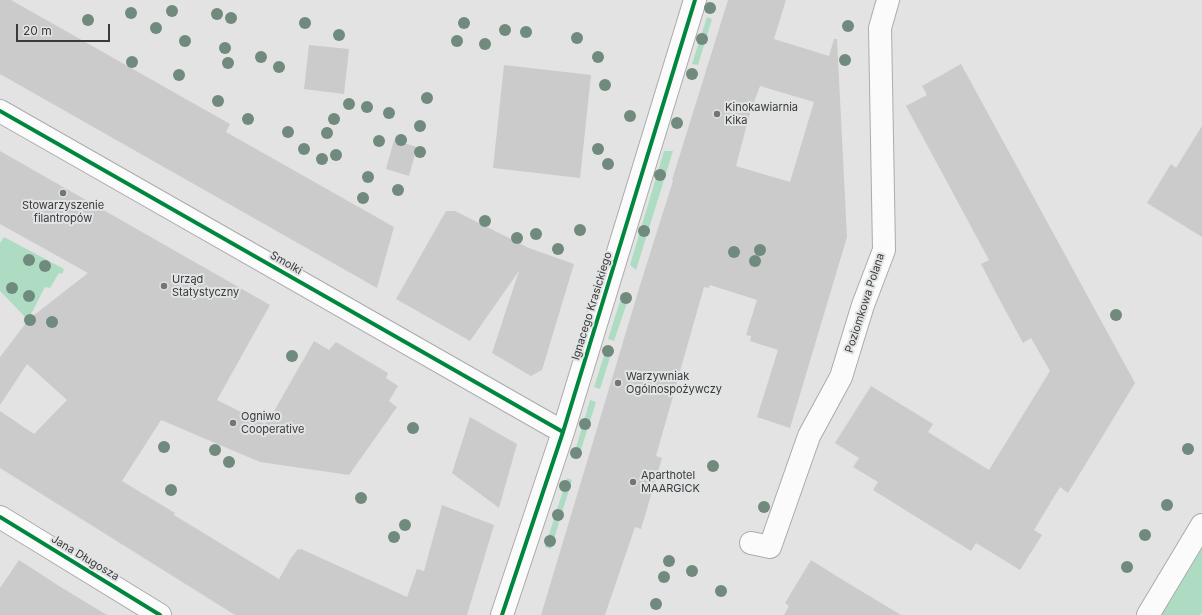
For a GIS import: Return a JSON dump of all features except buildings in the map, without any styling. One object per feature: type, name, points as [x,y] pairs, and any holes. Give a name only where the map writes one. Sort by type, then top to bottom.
[{"type":"street","name":"Ignacego Krasickiego","points":[[502,615],[563,432],[695,0]]},
{"type":"street","name":"Poziomkowa Polana","points":[[751,543],[770,547],[808,436],[841,377],[863,305],[884,250],[880,28],[888,0]]},
{"type":"street","name":"Smolki","points":[[0,111],[563,432]]},
{"type":"street","name":"Jana Długosza","points":[[0,517],[160,615]]},
{"type":"street","points":[[1148,615],[1202,525]]},
{"type":"green space","points":[[707,17],[712,19],[698,65],[692,64]]},
{"type":"green space","points":[[664,151],[673,151],[636,270],[630,265]]},
{"type":"green space","points":[[4,237],[64,269],[62,274],[59,273],[50,288],[45,287],[28,320],[0,291],[0,243]]},
{"type":"green space","points":[[630,294],[614,341],[608,339],[622,295]]},
{"type":"green space","points":[[607,346],[613,348],[600,389],[594,387]]},
{"type":"green space","points":[[590,400],[596,402],[578,459],[573,458]]},
{"type":"green space","points":[[567,478],[572,480],[551,549],[545,547]]},
{"type":"green space","points":[[1202,547],[1202,613],[1200,615],[1161,615]]},
{"type":"cycle path","points":[[502,615],[563,432],[695,0]]},
{"type":"cycle path","points":[[0,111],[563,432]]},
{"type":"cycle path","points":[[0,517],[160,615]]},
{"type":"place","name":"Kinokawiarnia Kika","points":[[717,114]]},
{"type":"place","name":"Stowarzyszenie filantropów","points":[[63,193]]},
{"type":"place","name":"Urząd Statystyczny","points":[[164,286]]},
{"type":"place","name":"Warzywniak Ogólnospożywczy","points":[[618,383]]},
{"type":"place","name":"Ogniwo Cooperative","points":[[233,423]]},
{"type":"place","name":"Aparthotel MAARGICK","points":[[633,482]]}]
